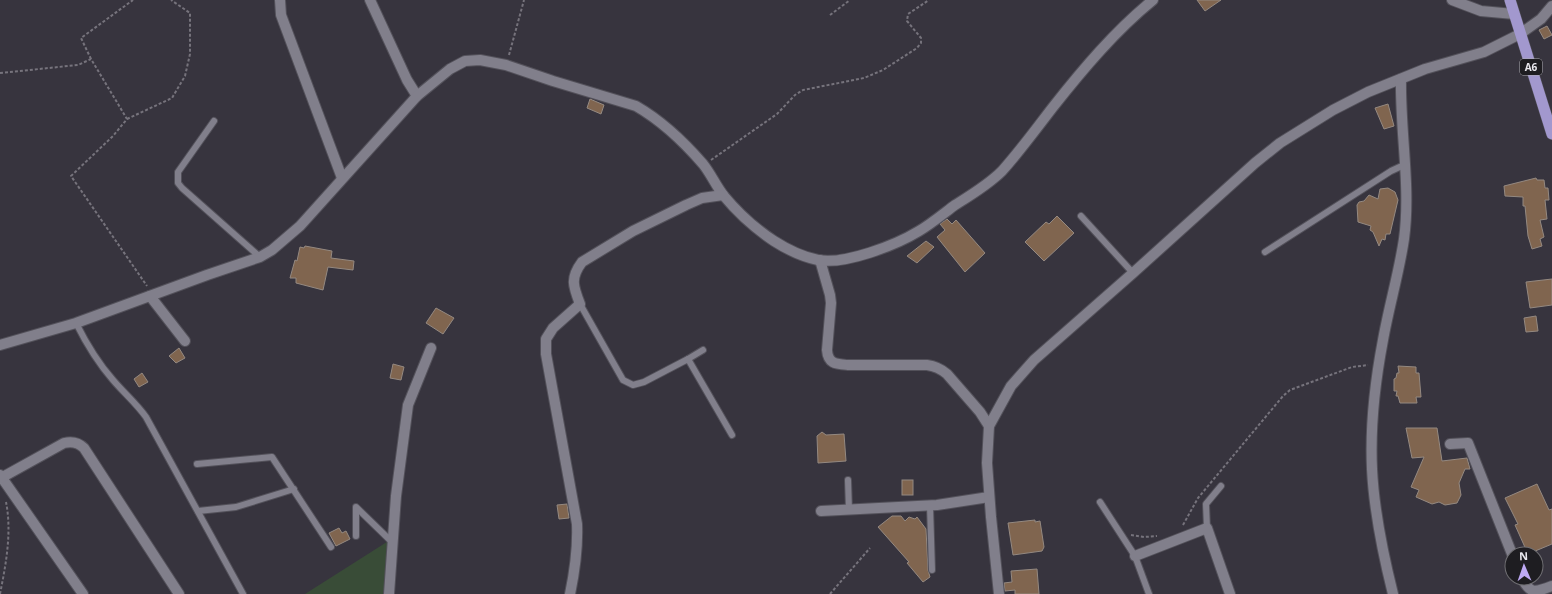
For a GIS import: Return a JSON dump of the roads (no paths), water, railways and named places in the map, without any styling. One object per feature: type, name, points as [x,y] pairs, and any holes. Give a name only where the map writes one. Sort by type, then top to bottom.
[{"type":"highway","name":"A6","points":[[1510,0],[1552,134]]},
{"type":"street","points":[[280,0],[280,15],[342,178]]},
{"type":"street","points":[[370,0],[407,80],[417,96]]},
{"type":"street","points":[[0,345],[76,323],[260,257],[272,250],[300,226],[417,96],[450,69],[465,61],[480,60],[506,65],[636,106],[658,120],[678,138],[704,165],[723,195],[753,225],[774,241],[791,251],[820,260],[836,260],[898,243],[920,231],[985,186],[1001,172],[1022,146],[1028,141],[1097,54],[1121,28],[1153,0]]},
{"type":"street","points":[[1452,0],[1482,11],[1514,14]]},
{"type":"street","points":[[999,594],[989,497],[987,463],[989,426],[1005,395],[1034,360],[1249,168],[1280,143],[1333,110],[1368,92],[1425,69],[1484,52],[1520,34],[1541,19],[1552,6]]},
{"type":"street","points":[[1393,594],[1374,499],[1372,468],[1373,426],[1378,368],[1404,240],[1406,216],[1401,79]]},
{"type":"street","points":[[570,594],[576,565],[578,544],[577,524],[546,354],[546,339],[553,328],[580,304],[573,287],[577,269],[582,262],[633,231],[686,205],[702,198],[723,195]]},
{"type":"street","points":[[820,260],[831,303],[827,350],[827,356],[830,360],[839,365],[934,366],[947,374],[980,412],[989,426]]},
{"type":"street","points":[[150,296],[185,341]]},
{"type":"street","points":[[389,594],[394,544],[396,496],[408,405],[431,348]]},
{"type":"street","points":[[83,594],[1,476],[64,443],[72,442],[80,444],[88,454],[179,594]]},
{"type":"street","points":[[1450,444],[1468,443],[1509,546]]},
{"type":"street","points":[[821,511],[930,506],[989,497]]},
{"type":"street","points":[[1135,556],[1207,528],[1230,594]]},
{"type":"street","points":[[1525,586],[1529,592],[1535,593],[1552,586]]},
{"type":"lane","points":[[214,121],[178,172],[178,183],[260,257]]},
{"type":"lane","points":[[1265,252],[1391,171],[1404,165]]},
{"type":"lane","points":[[1081,216],[1133,273]]},
{"type":"lane","points":[[580,304],[623,380],[633,385],[644,382],[703,350]]},
{"type":"lane","points":[[76,323],[84,340],[113,380],[135,402],[146,417],[243,594]]},
{"type":"lane","points":[[688,359],[732,434]]},
{"type":"lane","points":[[196,464],[272,457],[331,547]]},
{"type":"lane","points":[[848,480],[849,510]]},
{"type":"lane","points":[[1207,528],[1206,504],[1221,486]]},
{"type":"lane","points":[[198,511],[236,507],[294,489]]},
{"type":"lane","points":[[1100,502],[1135,556],[1149,594]]},
{"type":"lane","points":[[930,506],[932,570]]},
{"type":"lane","points":[[356,536],[356,507],[394,544]]}]
